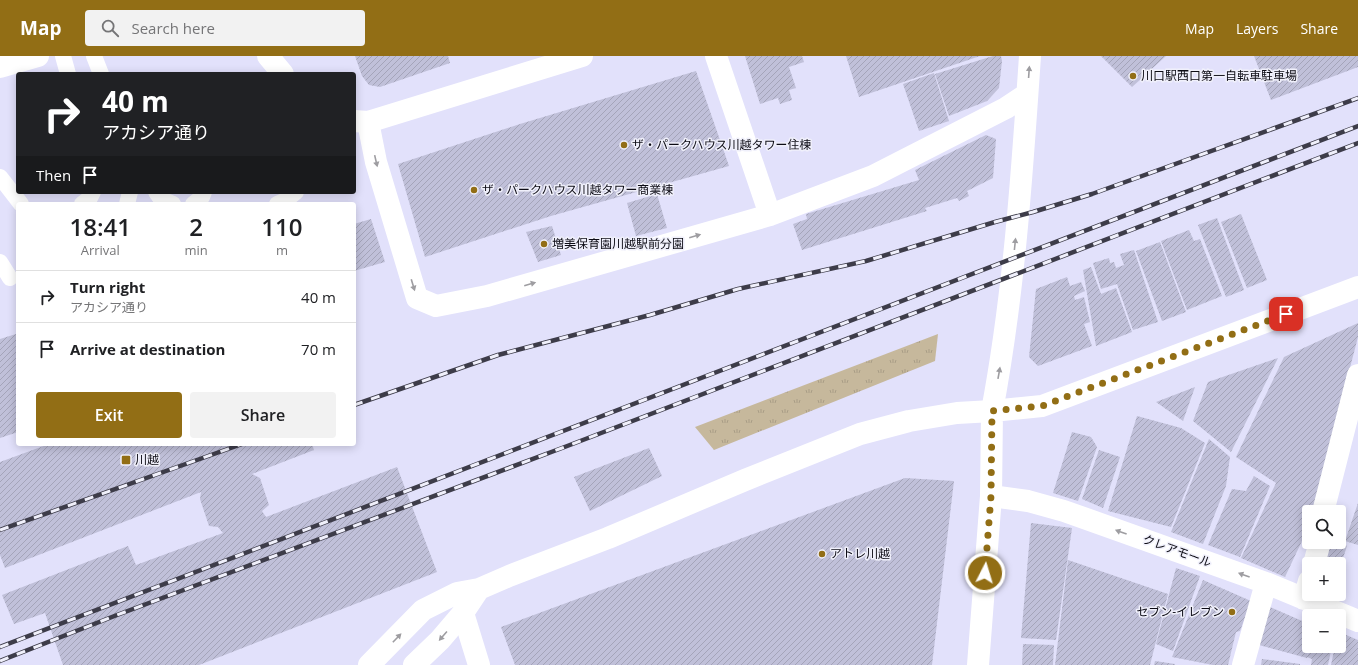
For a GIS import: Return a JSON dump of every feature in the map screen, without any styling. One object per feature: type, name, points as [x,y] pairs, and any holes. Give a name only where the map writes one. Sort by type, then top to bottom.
[{"type":"street","points":[[0,67],[38,56]]},
{"type":"street","points":[[268,56],[281,72]]},
{"type":"street","points":[[582,56],[361,122],[376,162],[417,298],[436,306],[487,296],[770,214],[873,176],[1006,108],[1027,94]]},
{"type":"street","points":[[716,56],[770,214]]},
{"type":"street","points":[[978,665],[991,496],[992,411],[1002,357],[1013,264],[1030,56]]},
{"type":"street","points":[[369,665],[423,610],[457,593],[479,589],[608,538],[745,480],[860,434],[909,421],[957,413],[1042,406],[1358,287]]},
{"type":"street","points":[[1325,505],[1358,375]]},
{"type":"street","name":"クレアモール","points":[[991,496],[1028,500],[1064,511],[1266,583],[1302,589]]},
{"type":"street","points":[[1243,665],[1266,583]]},
{"type":"street","points":[[420,663],[463,613],[479,589]]},
{"type":"street","name":"クレアモール","points":[[1325,601],[1358,621]]},
{"type":"street","points":[[463,613],[479,665]]},
{"type":"lane","points":[[63,56],[67,72]]},
{"type":"lane","points":[[94,56],[100,72]]},
{"type":"lane","points":[[0,177],[19,202]]},
{"type":"lane","points":[[85,202],[90,198],[92,194]]},
{"type":"lane","points":[[158,194],[162,199],[169,202]]},
{"type":"lane","points":[[196,202],[202,197],[203,194]]},
{"type":"lane","points":[[281,202],[294,194]]},
{"type":"lane","points":[[0,262],[9,278]]},
{"type":"green space","points":[[938,334],[935,361],[714,450],[695,427]]},
{"type":"building","points":[[355,56],[448,56],[450,63],[380,87],[369,85],[362,76]]},
{"type":"building","points":[[745,56],[802,56],[804,62],[789,67],[796,88],[789,90],[792,100],[780,104],[778,98],[760,104]]},
{"type":"building","points":[[846,56],[980,56],[859,97]]},
{"type":"building","points":[[993,56],[1001,56],[1002,61],[999,88],[987,101],[949,116],[935,74]]},
{"type":"building","name":"川口駅西口第一自転車駐車場","points":[[1101,56],[1166,56],[1132,87]]},
{"type":"building","points":[[1254,56],[1358,56],[1358,67],[1271,100]]},
{"type":"building","points":[[696,71],[729,166],[551,216],[425,257],[398,164],[520,124]]},
{"type":"building","points":[[934,73],[949,121],[919,131],[903,84]]},
{"type":"building","points":[[986,135],[996,139],[993,178],[967,191],[969,196],[959,201],[957,198],[925,208],[927,211],[802,250],[793,224],[807,219],[806,214],[919,180],[915,170]]},
{"type":"building","points":[[657,194],[667,228],[636,236],[627,203]]},
{"type":"building","points":[[1241,214],[1267,280],[1247,288],[1221,222]]},
{"type":"building","points":[[1217,218],[1244,290],[1226,297],[1198,225]]},
{"type":"building","points":[[371,219],[385,262],[356,270],[356,223]]},
{"type":"building","name":"増美保育園川越駅前分園","points":[[552,226],[561,255],[538,262],[526,232]]},
{"type":"building","points":[[1189,230],[1194,241],[1200,239],[1222,296],[1187,310],[1161,241]]},
{"type":"building","points":[[1160,242],[1186,312],[1162,321],[1136,251]]},
{"type":"building","points":[[1134,250],[1158,322],[1133,330],[1117,284],[1101,289],[1093,263],[1109,258],[1110,263],[1114,262],[1116,268],[1124,265],[1120,254]]},
{"type":"building","points":[[1091,267],[1101,294],[1116,288],[1132,332],[1096,346],[1083,270]]},
{"type":"building","points":[[1067,277],[1070,286],[1081,282],[1085,291],[1074,296],[1075,300],[1084,297],[1090,322],[1084,324],[1092,346],[1038,366],[1029,357],[1036,289]]},
{"type":"building","points":[[1358,323],[1358,337],[1316,505],[1302,505],[1302,541],[1285,577],[1241,558],[1276,483],[1236,457],[1284,357]]},
{"type":"building","points":[[16,334],[16,433],[0,438],[0,339]]},
{"type":"building","points":[[1278,358],[1231,452],[1193,421],[1208,382]]},
{"type":"building","points":[[1195,387],[1183,421],[1156,402]]},
{"type":"building","points":[[1137,416],[1181,428],[1205,443],[1171,527],[1108,511]]},
{"type":"building","points":[[1072,432],[1091,437],[1097,447],[1078,501],[1053,493]]},
{"type":"building","points":[[1209,439],[1230,457],[1226,486],[1203,544],[1171,532]]},
{"type":"building","points":[[44,446],[313,446],[314,450],[252,474],[260,478],[269,505],[262,511],[266,517],[397,467],[437,572],[199,665],[63,665],[45,613],[14,624],[2,595],[128,546],[136,565],[223,533],[218,527],[209,526],[200,499],[201,492],[5,568],[0,555],[0,462]]},
{"type":"building","points":[[649,448],[662,476],[590,511],[574,477]]},
{"type":"building","points":[[1099,450],[1120,457],[1103,508],[1082,499]]},
{"type":"building","points":[[1254,476],[1270,486],[1240,557],[1208,545],[1232,489],[1246,491]]},
{"type":"building","name":"アトレ川越","points":[[905,478],[954,481],[932,665],[515,665],[501,627]]},
{"type":"building","points":[[1358,503],[1358,545],[1346,541]]},
{"type":"building","points":[[1031,523],[1072,528],[1056,640],[1021,638]]},
{"type":"building","points":[[1329,549],[1346,549],[1343,557],[1326,557]]},
{"type":"building","points":[[1068,560],[1168,594],[1150,665],[1055,665]]},
{"type":"building","points":[[1176,568],[1200,576],[1173,651],[1156,644]]},
{"type":"building","points":[[1203,580],[1251,601],[1240,631],[1236,632],[1228,665],[1213,665],[1172,657]]},
{"type":"building","points":[[1268,606],[1302,621],[1302,653],[1308,653],[1307,658],[1259,645]]},
{"type":"building","points":[[1346,635],[1358,640],[1358,665],[1331,665],[1334,653],[1346,653]]},
{"type":"building","points":[[1023,644],[1054,645],[1053,665],[1022,665]]},
{"type":"building","points":[[1308,653],[1331,653],[1328,665],[1311,665],[1312,659],[1307,657]]},
{"type":"building","points":[[1262,659],[1300,664],[1300,665],[1261,665]]},
{"type":"building","points":[[1155,661],[1175,664],[1175,665],[1154,665]]},
{"type":"railway","points":[[356,404],[498,355],[650,315],[738,289],[866,261],[1092,194],[1358,98]]},
{"type":"railway","points":[[0,647],[1358,126]]},
{"type":"railway","points":[[0,661],[117,615],[562,448],[1358,143]]},
{"type":"railway","points":[[0,530],[236,446]]},
{"type":"place","name":"川口駅西口第一自転車駐車場","points":[[1133,76]]},
{"type":"place","name":"ザ・パークハウス川越タワー住棟","points":[[624,145]]},
{"type":"place","name":"ザ・パークハウス川越タワー商業棟","points":[[474,190]]},
{"type":"place","name":"増美保育園川越駅前分園","points":[[544,244]]},
{"type":"place","name":"川越","points":[[126,460]]},
{"type":"place","name":"アトレ川越","points":[[822,554]]},
{"type":"place","name":"セブン-イレブン","points":[[1232,612]]},
{"type":"route","points":[[985,573],[991,496],[992,411],[1042,406],[1286,314]]}]
